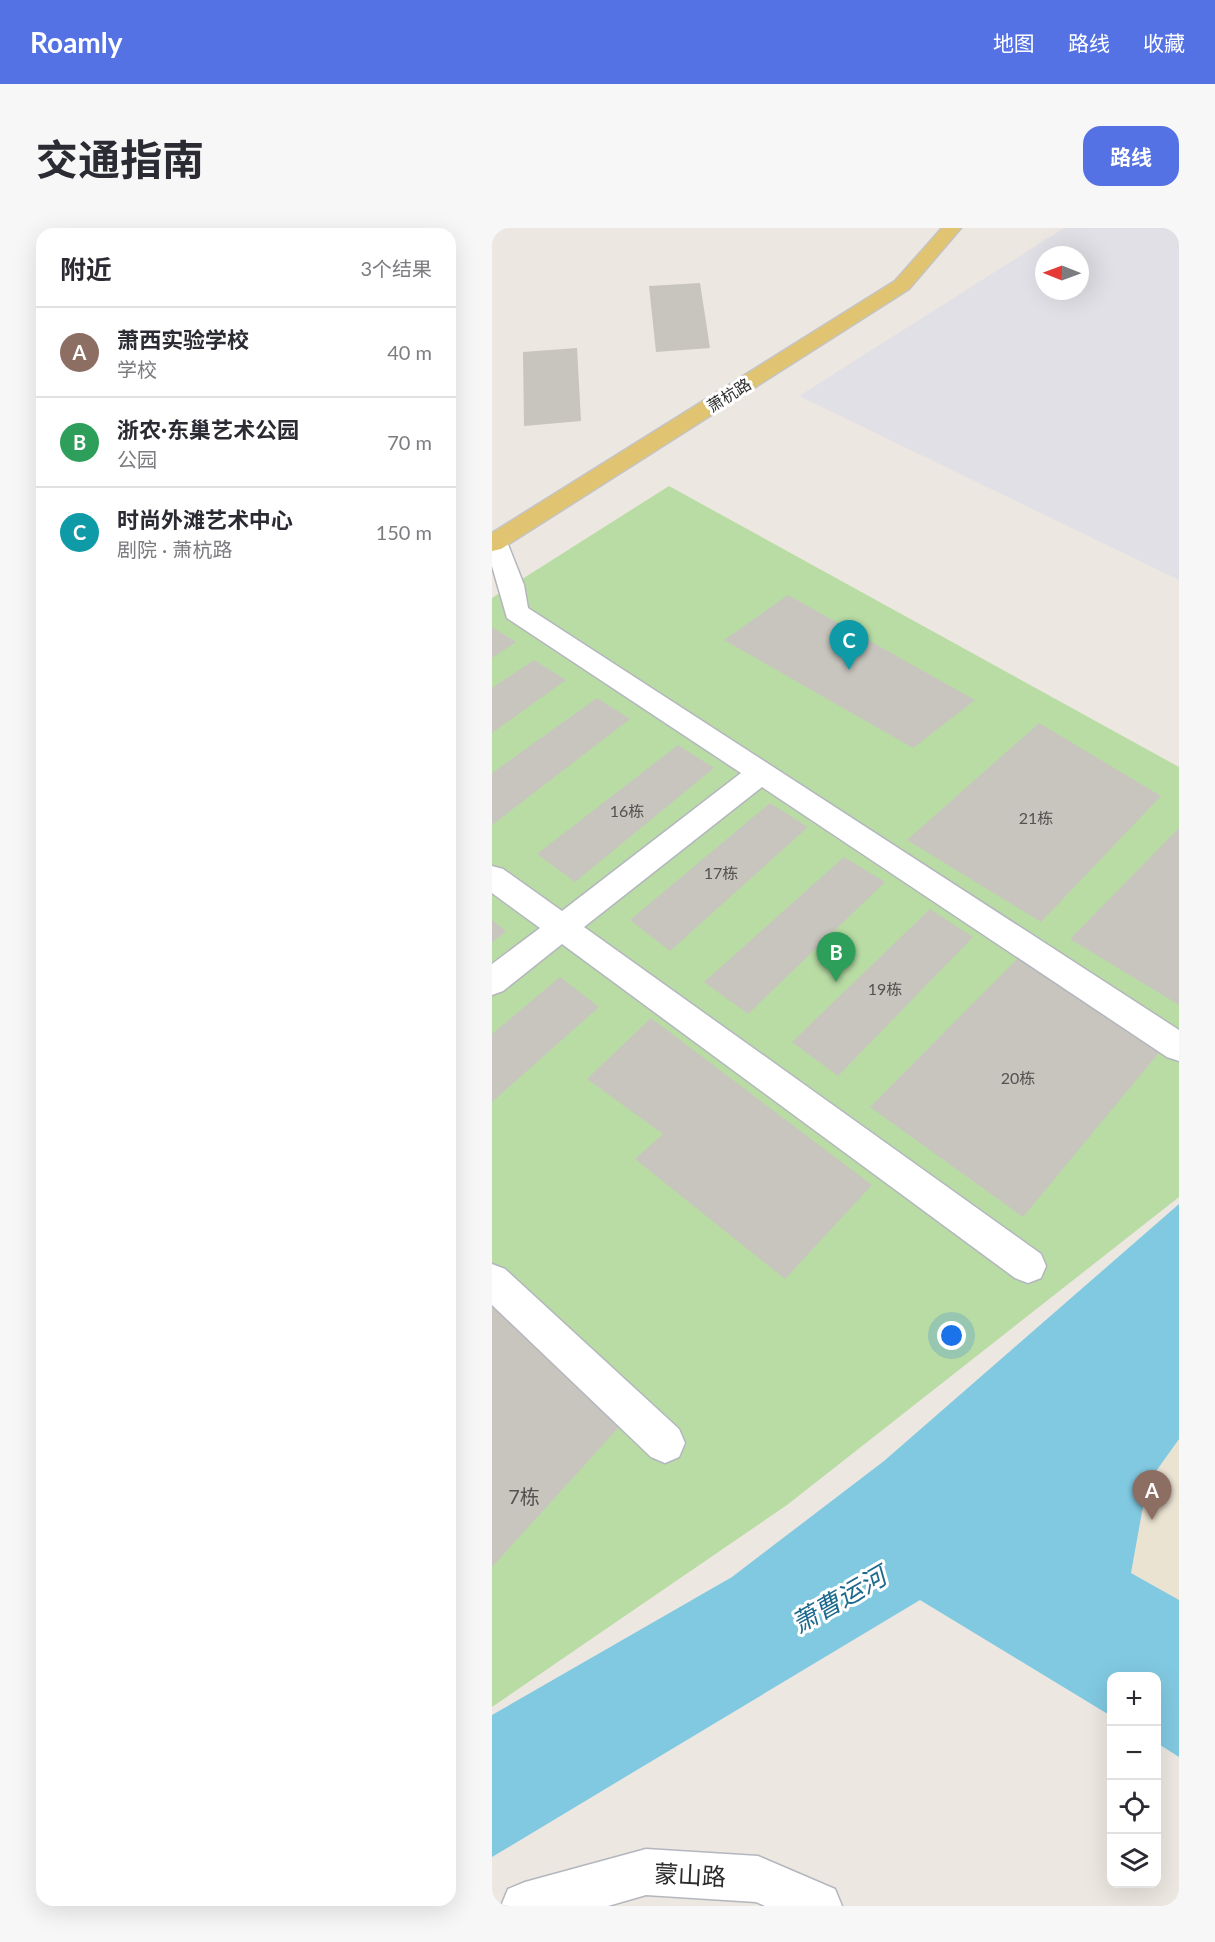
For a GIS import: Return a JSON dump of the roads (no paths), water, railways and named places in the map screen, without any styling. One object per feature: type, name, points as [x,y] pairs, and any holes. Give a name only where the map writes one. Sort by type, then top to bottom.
[{"type":"main road","name":"萧杭路","points":[[494,543],[903,285],[952,228]]},
{"type":"street","points":[[494,543],[512,585],[516,612],[1179,1047]]},
{"type":"street","points":[[492,982],[761,772]]},
{"type":"street","points":[[492,877],[1028,1266]]},
{"type":"street","points":[[492,1281],[664,1443]]},
{"type":"street","name":"蒙山路","points":[[525,1906],[646,1872],[758,1879],[818,1906]]},
{"type":"water","name":"萧曹运河","points":[[1179,1204],[1179,1439],[1147,1484],[1131,1573],[1179,1600],[1179,1757],[1161,1746],[1161,1672],[1107,1672],[1107,1714],[920,1600],[492,1857],[492,1715],[732,1577],[884,1461]]},
{"type":"place","name":"时尚外滩艺术中心","points":[[849,670]]},
{"type":"place","name":"浙农·东巢艺术公园","points":[[836,982]]},
{"type":"place","name":"萧西实验学校","points":[[1152,1520]]}]
